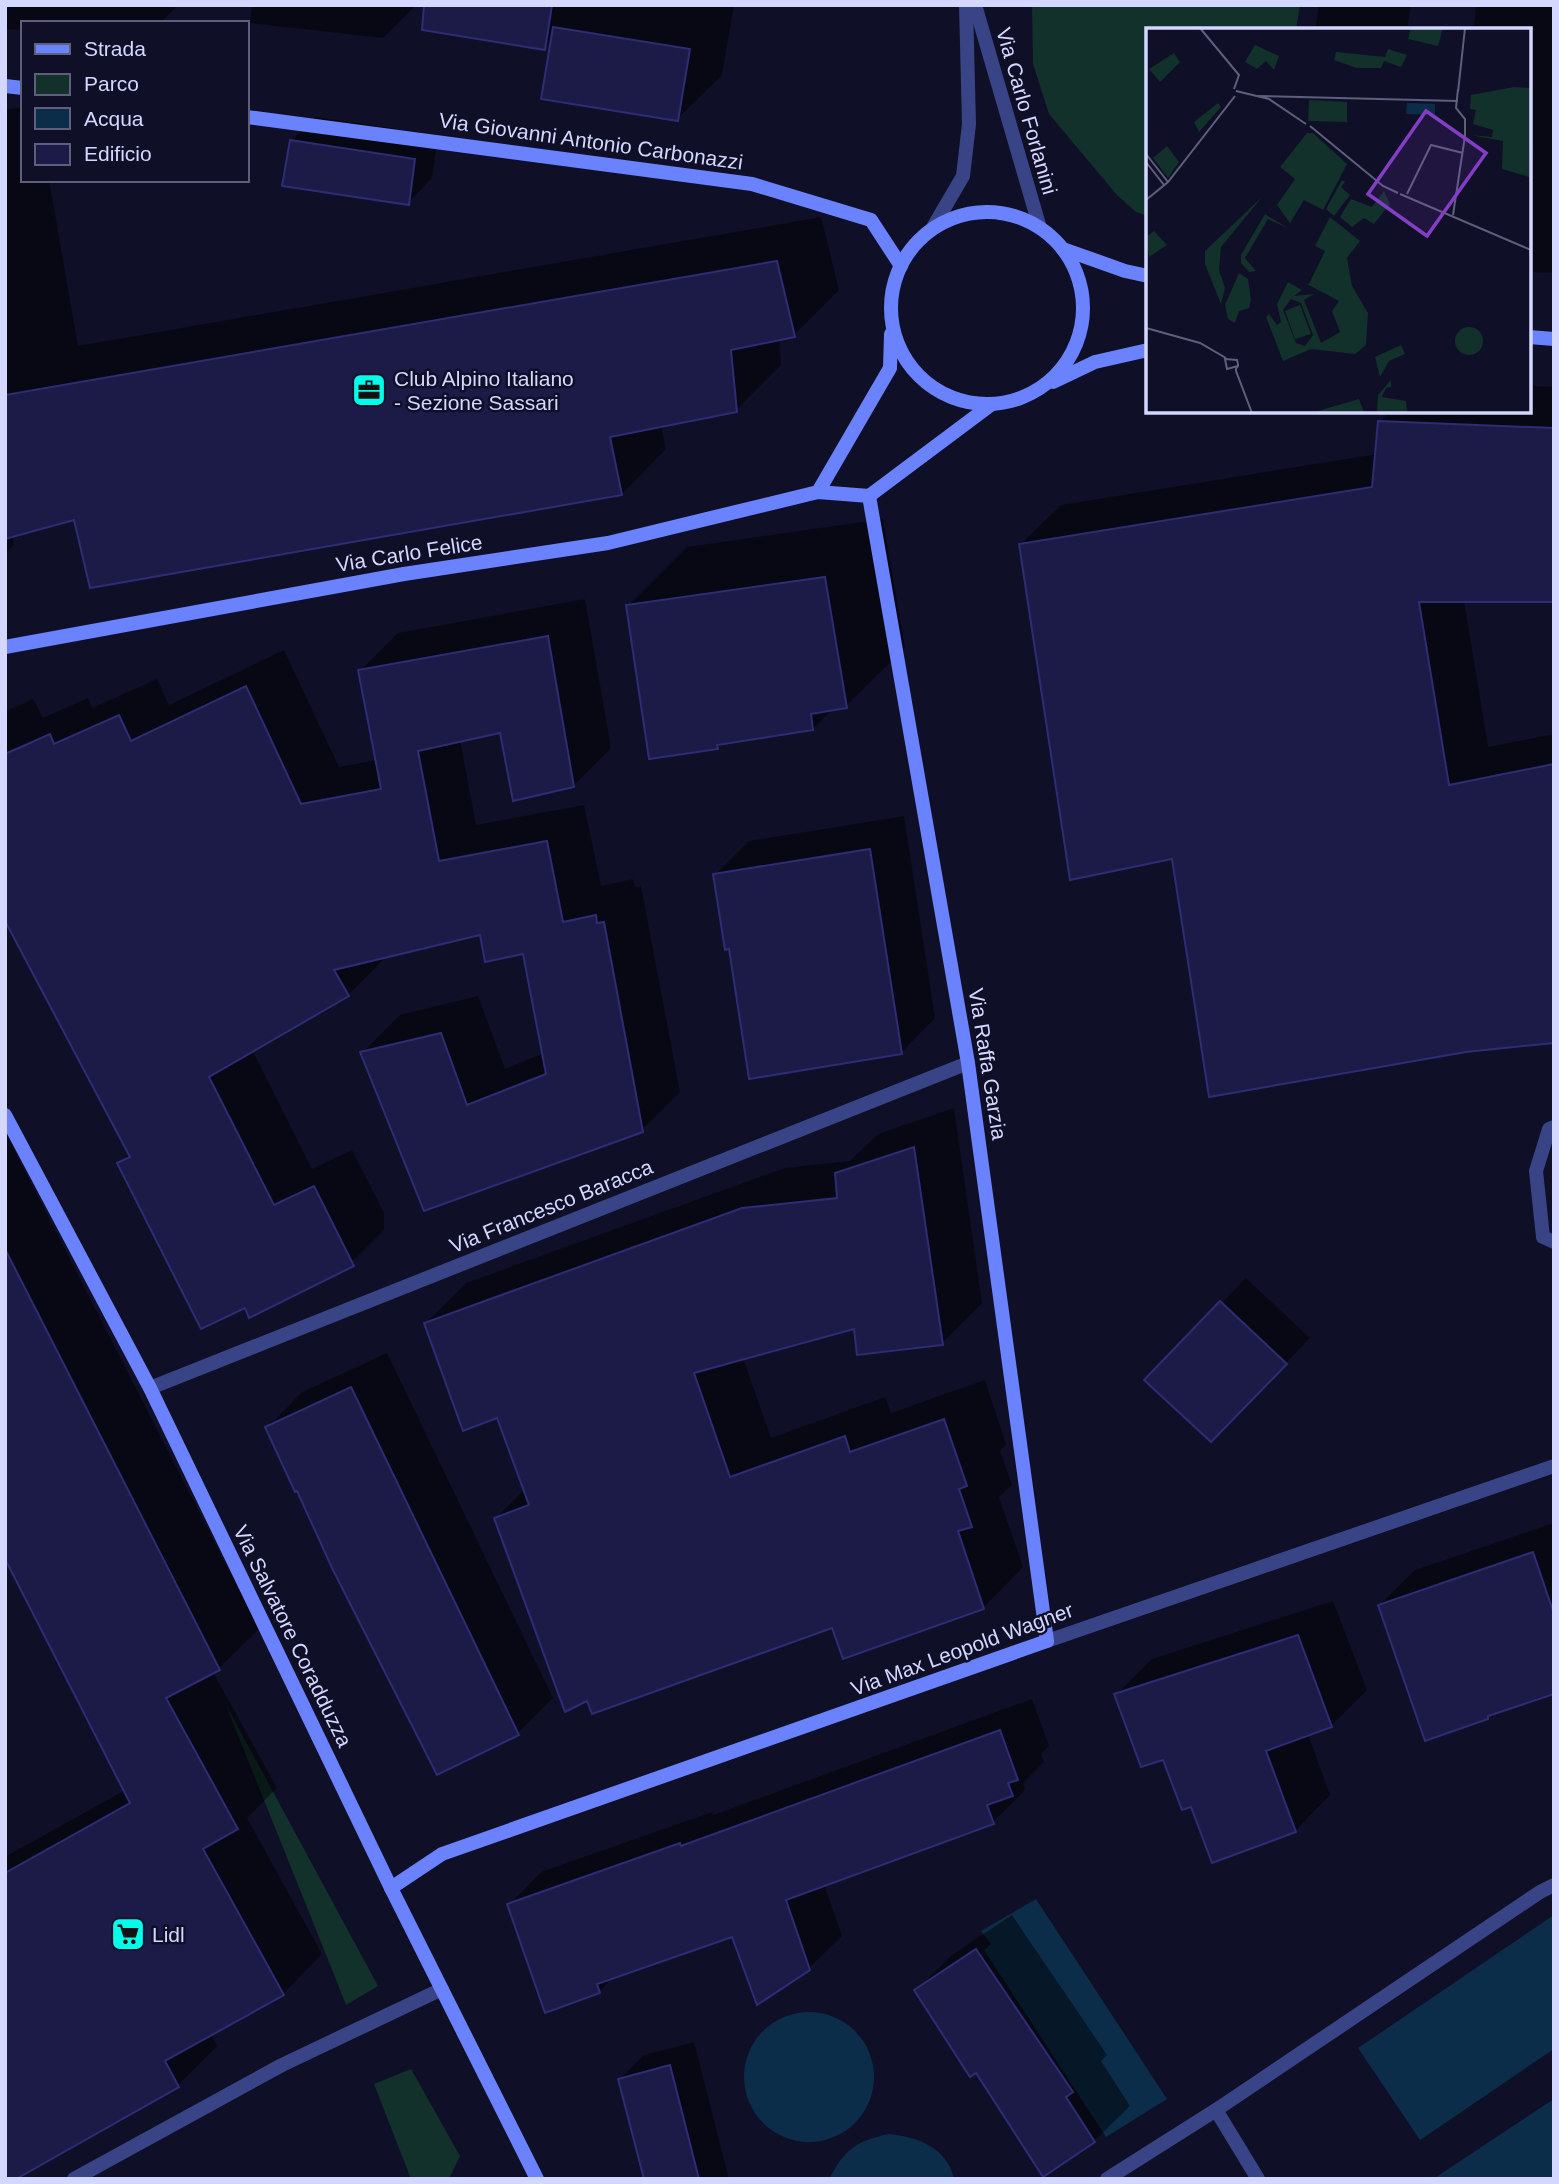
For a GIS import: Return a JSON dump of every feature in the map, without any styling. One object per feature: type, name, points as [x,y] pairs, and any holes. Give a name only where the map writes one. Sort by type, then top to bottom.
[{"type":"main road","name":"Via Giovanni Antonio Carbonazzi","points":[[248,117],[752,184],[871,220],[901,266]]},
{"type":"main road","points":[[818,492],[890,368],[892,291],[901,266],[914,246],[932,229],[957,217],[985,212],[1014,215],[1040,228],[1063,248],[1075,268],[1082,290],[1084,312],[1080,335],[1071,356],[1057,375],[1040,389]]},
{"type":"main road","points":[[1063,248],[1125,271],[1146,276]]},
{"type":"main road","points":[[891,317],[898,346],[913,371],[936,390],[962,401],[992,404],[1016,400],[1095,362],[1146,350]]},
{"type":"main road","points":[[1531,337],[1554,339]]},
{"type":"main road","points":[[869,496],[992,404]]},
{"type":"main road","name":"Via Carlo Felice","points":[[5,647],[390,576],[608,543],[818,492],[869,496]]},
{"type":"main road","name":"Via Raffa Garzia","points":[[869,496],[968,1063],[1047,1641]]},
{"type":"main road","name":"Via Salvatore Coradduzza","points":[[5,1115],[150,1388],[391,1888],[537,2179]]},
{"type":"main road","name":"Via Max Leopold Wagner","points":[[391,1888],[442,1854],[1047,1641]]},
{"type":"street","name":"Via Carlo Forlanini","points":[[932,229],[963,176],[970,124],[966,5]]},
{"type":"street","name":"Via Carlo Forlanini","points":[[975,5],[1040,228]]},
{"type":"street","name":"Via Francesco Baracca","points":[[150,1388],[968,1063]]},
{"type":"street","points":[[1554,1127],[1549,1129],[1536,1171],[1544,1237],[1554,1242]]},
{"type":"street","name":"Via Max Leopold Wagner","points":[[1047,1641],[1554,1466]]},
{"type":"street","points":[[1107,2179],[1216,2110],[1554,1885]]},
{"type":"street","points":[[74,2179],[282,2064],[442,1989]]},
{"type":"street","points":[[1216,2110],[1258,2179]]},
{"type":"green space","points":[[1032,5],[1300,5],[1296,28],[1146,28],[1146,215],[1136,212],[1117,195],[1049,114],[1033,64]]},
{"type":"green space","points":[[225,1703],[378,1986],[346,2005],[333,1972]]},
{"type":"green space","points":[[411,2069],[460,2156],[449,2179],[411,2179],[374,2084]]},
{"type":"water","points":[[1036,1899],[1167,2099],[1106,2137],[984,1950],[991,1944],[981,1931]]},
{"type":"water","points":[[1554,1915],[1554,2049],[1420,2140],[1358,2048]]},
{"type":"water","points":[[809,2012],[834,2017],[855,2031],[869,2052],[874,2077],[869,2102],[855,2123],[834,2137],[809,2142],[784,2137],[763,2123],[749,2102],[744,2077],[749,2052],[763,2031],[784,2017]]},
{"type":"water","points":[[1554,2099],[1554,2179],[1433,2179]]},
{"type":"water","points":[[889,2134],[920,2141],[938,2151],[945,2159],[954,2179],[829,2179],[846,2153],[860,2143]]},
{"type":"building","points":[[424,5],[552,5],[545,50],[422,30]]},
{"type":"building","points":[[553,27],[690,49],[678,121],[541,99]]},
{"type":"building","points":[[290,140],[415,159],[409,205],[282,186]]},
{"type":"building","points":[[777,261],[795,337],[731,350],[737,412],[610,437],[622,495],[90,588],[74,520],[5,539],[5,395]]},
{"type":"building","points":[[1378,421],[1554,428],[1554,602],[1419,602],[1449,785],[1554,764],[1554,1043],[1466,1052],[1209,1097],[1172,859],[1070,880],[1019,544],[1372,487]]},
{"type":"building","points":[[825,577],[847,708],[811,714],[813,730],[717,745],[718,749],[649,759],[626,605]]},
{"type":"building","points":[[548,636],[574,787],[513,801],[500,733],[418,751],[439,861],[547,841],[563,922],[596,915],[597,923],[604,922],[643,1132],[424,1211],[360,1052],[441,1033],[467,1105],[546,1074],[523,954],[485,962],[480,935],[334,970],[349,996],[209,1077],[274,1205],[314,1186],[354,1266],[249,1318],[245,1308],[201,1329],[117,1163],[130,1157],[5,921],[5,754],[50,734],[54,744],[119,715],[131,741],[246,686],[301,804],[381,789],[358,670]]},
{"type":"building","points":[[870,849],[902,1054],[749,1079],[729,949],[725,950],[713,874]]},
{"type":"building","points":[[914,1147],[943,1345],[857,1355],[854,1329],[694,1373],[730,1477],[845,1436],[850,1452],[944,1419],[967,1486],[959,1489],[972,1527],[958,1531],[984,1609],[843,1659],[832,1628],[592,1714],[587,1701],[565,1712],[494,1518],[529,1505],[497,1418],[463,1431],[424,1323],[742,1208],[837,1198],[835,1173]]},
{"type":"building","points":[[5,1249],[220,1670],[166,1698],[238,1829],[203,1849],[284,1995],[165,2061],[179,2087],[16,2179],[5,2179],[5,1873],[130,1803],[5,1559]]},
{"type":"building","points":[[1220,1301],[1287,1364],[1211,1442],[1144,1380]]},
{"type":"building","points":[[351,1387],[519,1735],[437,1775],[333,1570],[265,1427]]},
{"type":"building","points":[[1533,1552],[1554,1614],[1554,1694],[1425,1741],[1378,1605]]},
{"type":"building","points":[[1298,1635],[1332,1727],[1266,1751],[1296,1832],[1212,1863],[1191,1807],[1182,1810],[1163,1760],[1141,1767],[1114,1694]]},
{"type":"building","points":[[1000,1730],[1018,1780],[1008,1783],[1013,1796],[987,1805],[994,1824],[786,1900],[810,1970],[757,2005],[732,1937],[597,1984],[600,1993],[545,2013],[507,1904],[680,1843],[681,1846]]},
{"type":"building","points":[[976,1949],[1073,2092],[1066,2097],[1095,2142],[1043,2177],[976,2073],[970,2077],[914,1990]]},
{"type":"building","points":[[670,2065],[699,2179],[644,2179],[618,2079]]},
{"type":"place","name":"Club Alpino Italiano - Sezione Sassari","points":[[369,390]]},
{"type":"place","name":"Lidl","points":[[128,1934]]}]
